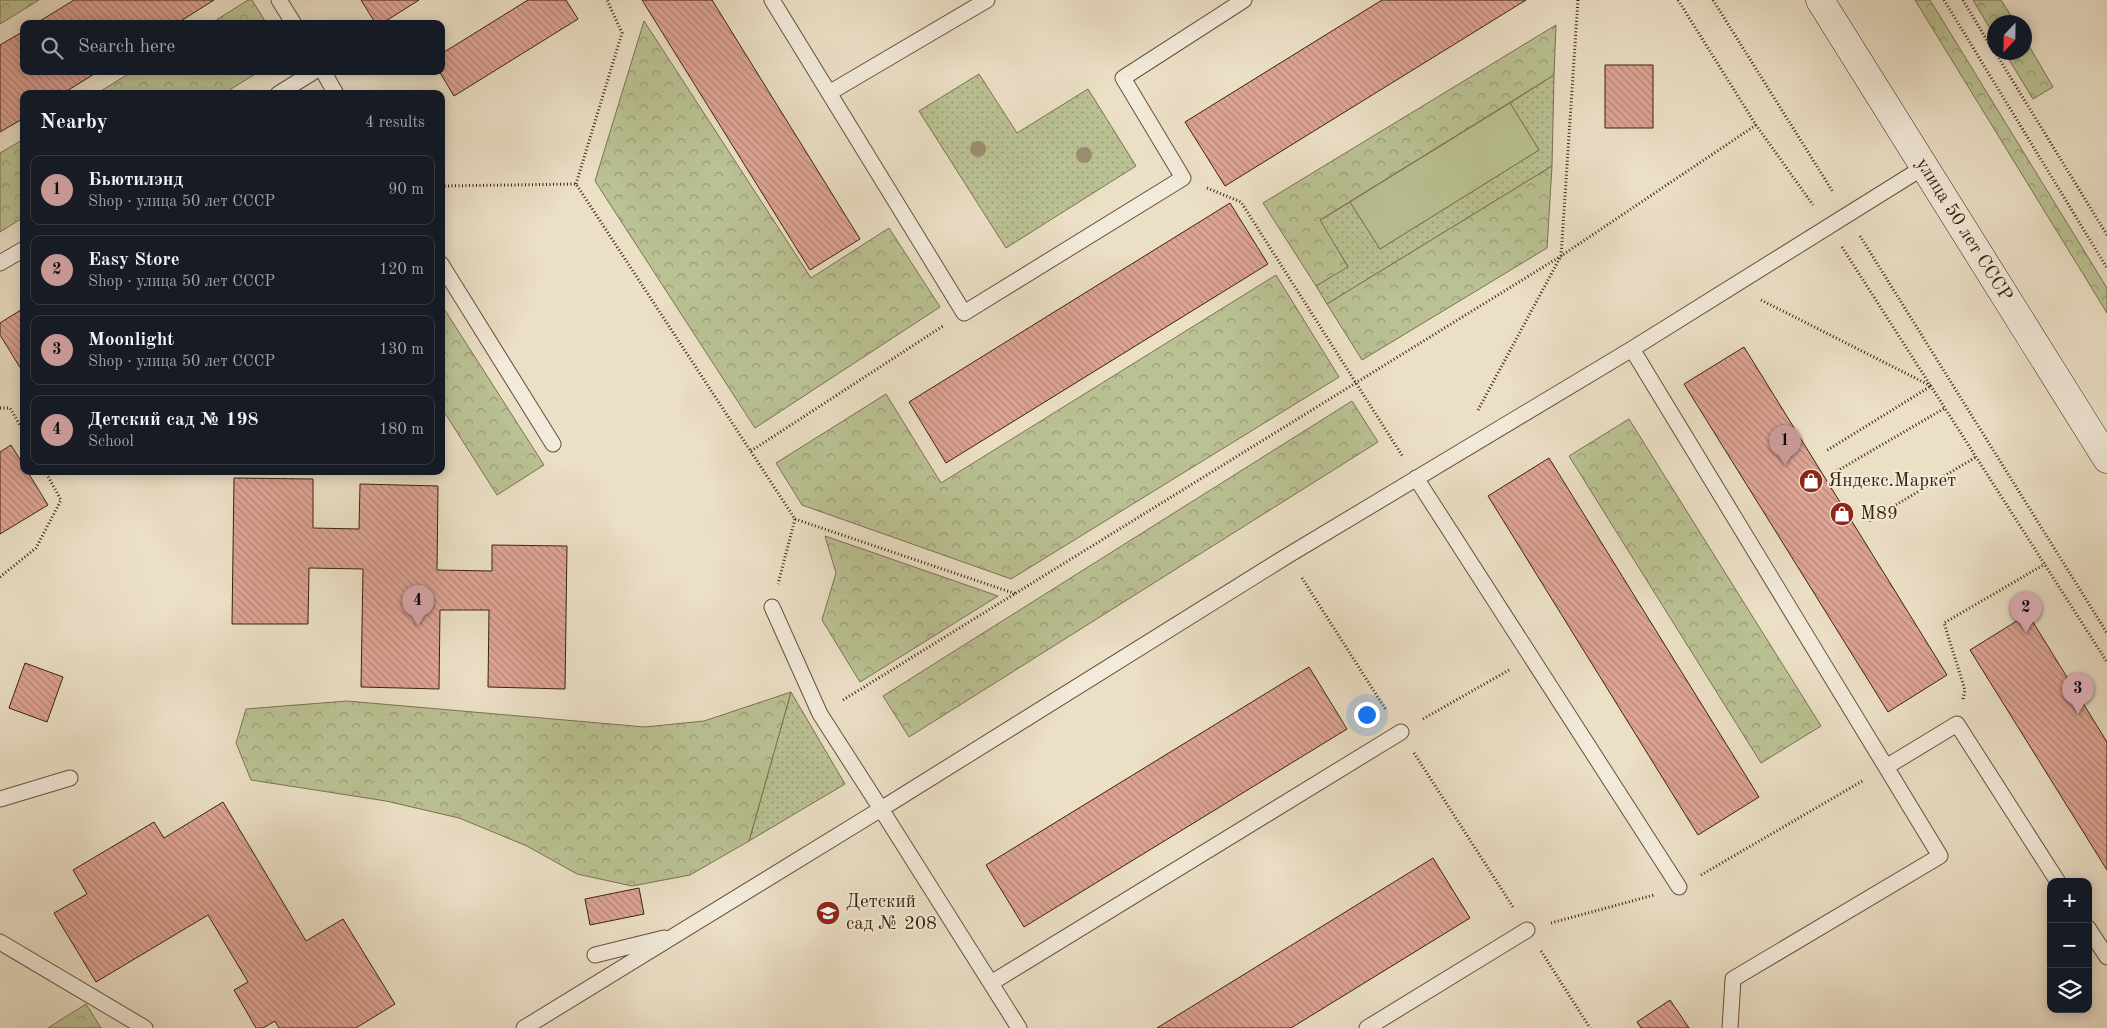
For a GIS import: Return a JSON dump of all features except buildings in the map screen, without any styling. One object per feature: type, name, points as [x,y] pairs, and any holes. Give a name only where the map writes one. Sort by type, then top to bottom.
[{"type":"main road","name":"улица 50 лет СССР","points":[[1820,0],[2107,459]]},
{"type":"lane","points":[[279,0],[292,20]]},
{"type":"lane","points":[[772,0],[964,313],[1183,178],[1123,78],[1244,0]]},
{"type":"lane","points":[[829,93],[987,0]]},
{"type":"lane","points":[[284,90],[309,75]]},
{"type":"lane","points":[[325,75],[334,90]]},
{"type":"lane","points":[[524,1028],[1288,556],[1632,349],[1924,167]]},
{"type":"lane","points":[[0,263],[20,251]]},
{"type":"lane","points":[[445,270],[553,444]]},
{"type":"lane","points":[[1632,349],[1940,856],[1733,979],[1730,1028]]},
{"type":"lane","points":[[1416,478],[1680,887]]},
{"type":"lane","points":[[772,607],[820,714],[1019,1028]]},
{"type":"lane","points":[[1886,767],[1956,724],[2055,878]]},
{"type":"lane","points":[[991,984],[1400,732]]},
{"type":"lane","points":[[0,799],[70,778]]},
{"type":"lane","points":[[1367,1028],[1527,930]]},
{"type":"lane","points":[[595,955],[677,934]]},
{"type":"lane","points":[[2092,934],[2107,957]]},
{"type":"lane","points":[[0,942],[145,1028]]},
{"type":"path","points":[[576,184],[622,33],[606,0]]},
{"type":"path","points":[[1477,412],[1561,256],[1578,0]]},
{"type":"path","points":[[1678,0],[1756,125],[1828,227],[2107,662]]},
{"type":"path","points":[[1713,0],[2107,633]]},
{"type":"path","points":[[1944,0],[2107,268]]},
{"type":"path","points":[[1963,0],[1987,39]]},
{"type":"path","points":[[2000,60],[2107,235]]},
{"type":"path","points":[[820,714],[1561,256],[1756,125]]},
{"type":"path","points":[[1183,178],[1241,202],[1416,478]]},
{"type":"path","points":[[445,186],[576,184]]},
{"type":"path","points":[[576,184],[795,519],[1016,594]]},
{"type":"path","points":[[1733,286],[1931,386]]},
{"type":"path","points":[[751,451],[964,313]]},
{"type":"path","points":[[1826,451],[1931,386]]},
{"type":"path","points":[[0,408],[10,408],[20,425]]},
{"type":"path","points":[[1838,471],[1945,408]]},
{"type":"path","points":[[1869,521],[1976,457]]},
{"type":"path","points":[[0,577],[36,548],[61,500],[47,475]]},
{"type":"path","points":[[772,607],[795,519]]},
{"type":"path","points":[[1288,556],[1590,1028]]},
{"type":"path","points":[[1956,724],[1965,690],[1944,623],[2045,564]]},
{"type":"path","points":[[1400,732],[1532,658]]},
{"type":"path","points":[[1527,930],[1680,887],[1886,767]]},
{"type":"green space","points":[[0,0],[39,0],[0,24]]},
{"type":"green space","points":[[248,0],[252,0],[264,20],[216,20]]},
{"type":"green space","points":[[1915,0],[1930,0],[2107,288],[2107,313]]},
{"type":"green space","points":[[1973,0],[2001,0],[2011,15],[1987,15],[1987,23]]},
{"type":"green space","points":[[644,21],[811,278],[889,228],[940,307],[755,428],[595,181]]},
{"type":"green space","points":[[1556,25],[1554,75],[1320,220],[1348,267],[1316,286],[1263,203]]},
{"type":"green space","points":[[2032,51],[2053,87],[2033,99],[2009,60],[2032,60]]},
{"type":"green space","points":[[979,74],[1017,133],[1088,89],[1136,166],[1006,248],[919,111]]},
{"type":"green space","points":[[127,75],[254,75],[229,90],[102,90]]},
{"type":"green space","points":[[1554,75],[1552,166],[1327,304],[1316,286],[1348,266],[1319,221],[1350,202],[1380,249],[1539,150],[1510,103]]},
{"type":"green space","points":[[1510,103],[1539,150],[1380,249],[1350,202]]},
{"type":"green space","points":[[20,141],[20,220],[0,232],[0,153]]},
{"type":"green space","points":[[1552,166],[1547,248],[1362,360],[1327,304]]},
{"type":"green space","points":[[1276,275],[1339,377],[1011,579],[802,505],[776,463],[886,394],[941,483]]},
{"type":"green space","points":[[445,310],[544,465],[497,495],[445,413]]},
{"type":"green space","points":[[1352,401],[1378,442],[909,737],[883,696]]},
{"type":"green space","points":[[1629,419],[1821,726],[1761,763],[1569,456]]},
{"type":"green space","points":[[825,536],[998,596],[860,682],[822,620],[836,573]]},
{"type":"green space","points":[[791,692],[845,784],[749,841]]},
{"type":"green space","points":[[791,692],[749,841],[690,875],[632,886],[577,874],[527,846],[459,818],[386,801],[251,780],[236,743],[246,709],[347,701],[645,727],[704,721]]},
{"type":"green space","points":[[86,1004],[101,1028],[48,1028]]},
{"type":"place","name":"Бьютилэнд","points":[[1785,466]]},
{"type":"place","name":"Яндекс.Маркет","points":[[1811,481]]},
{"type":"place","name":"М89","points":[[1842,514]]},
{"type":"place","name":"Детский сад № 198","points":[[418,626]]},
{"type":"place","name":"Easy Store","points":[[2026,633]]},
{"type":"place","name":"Moonlight","points":[[2078,714]]},
{"type":"place","name":"Детский сад № 208","points":[[828,913]]}]
